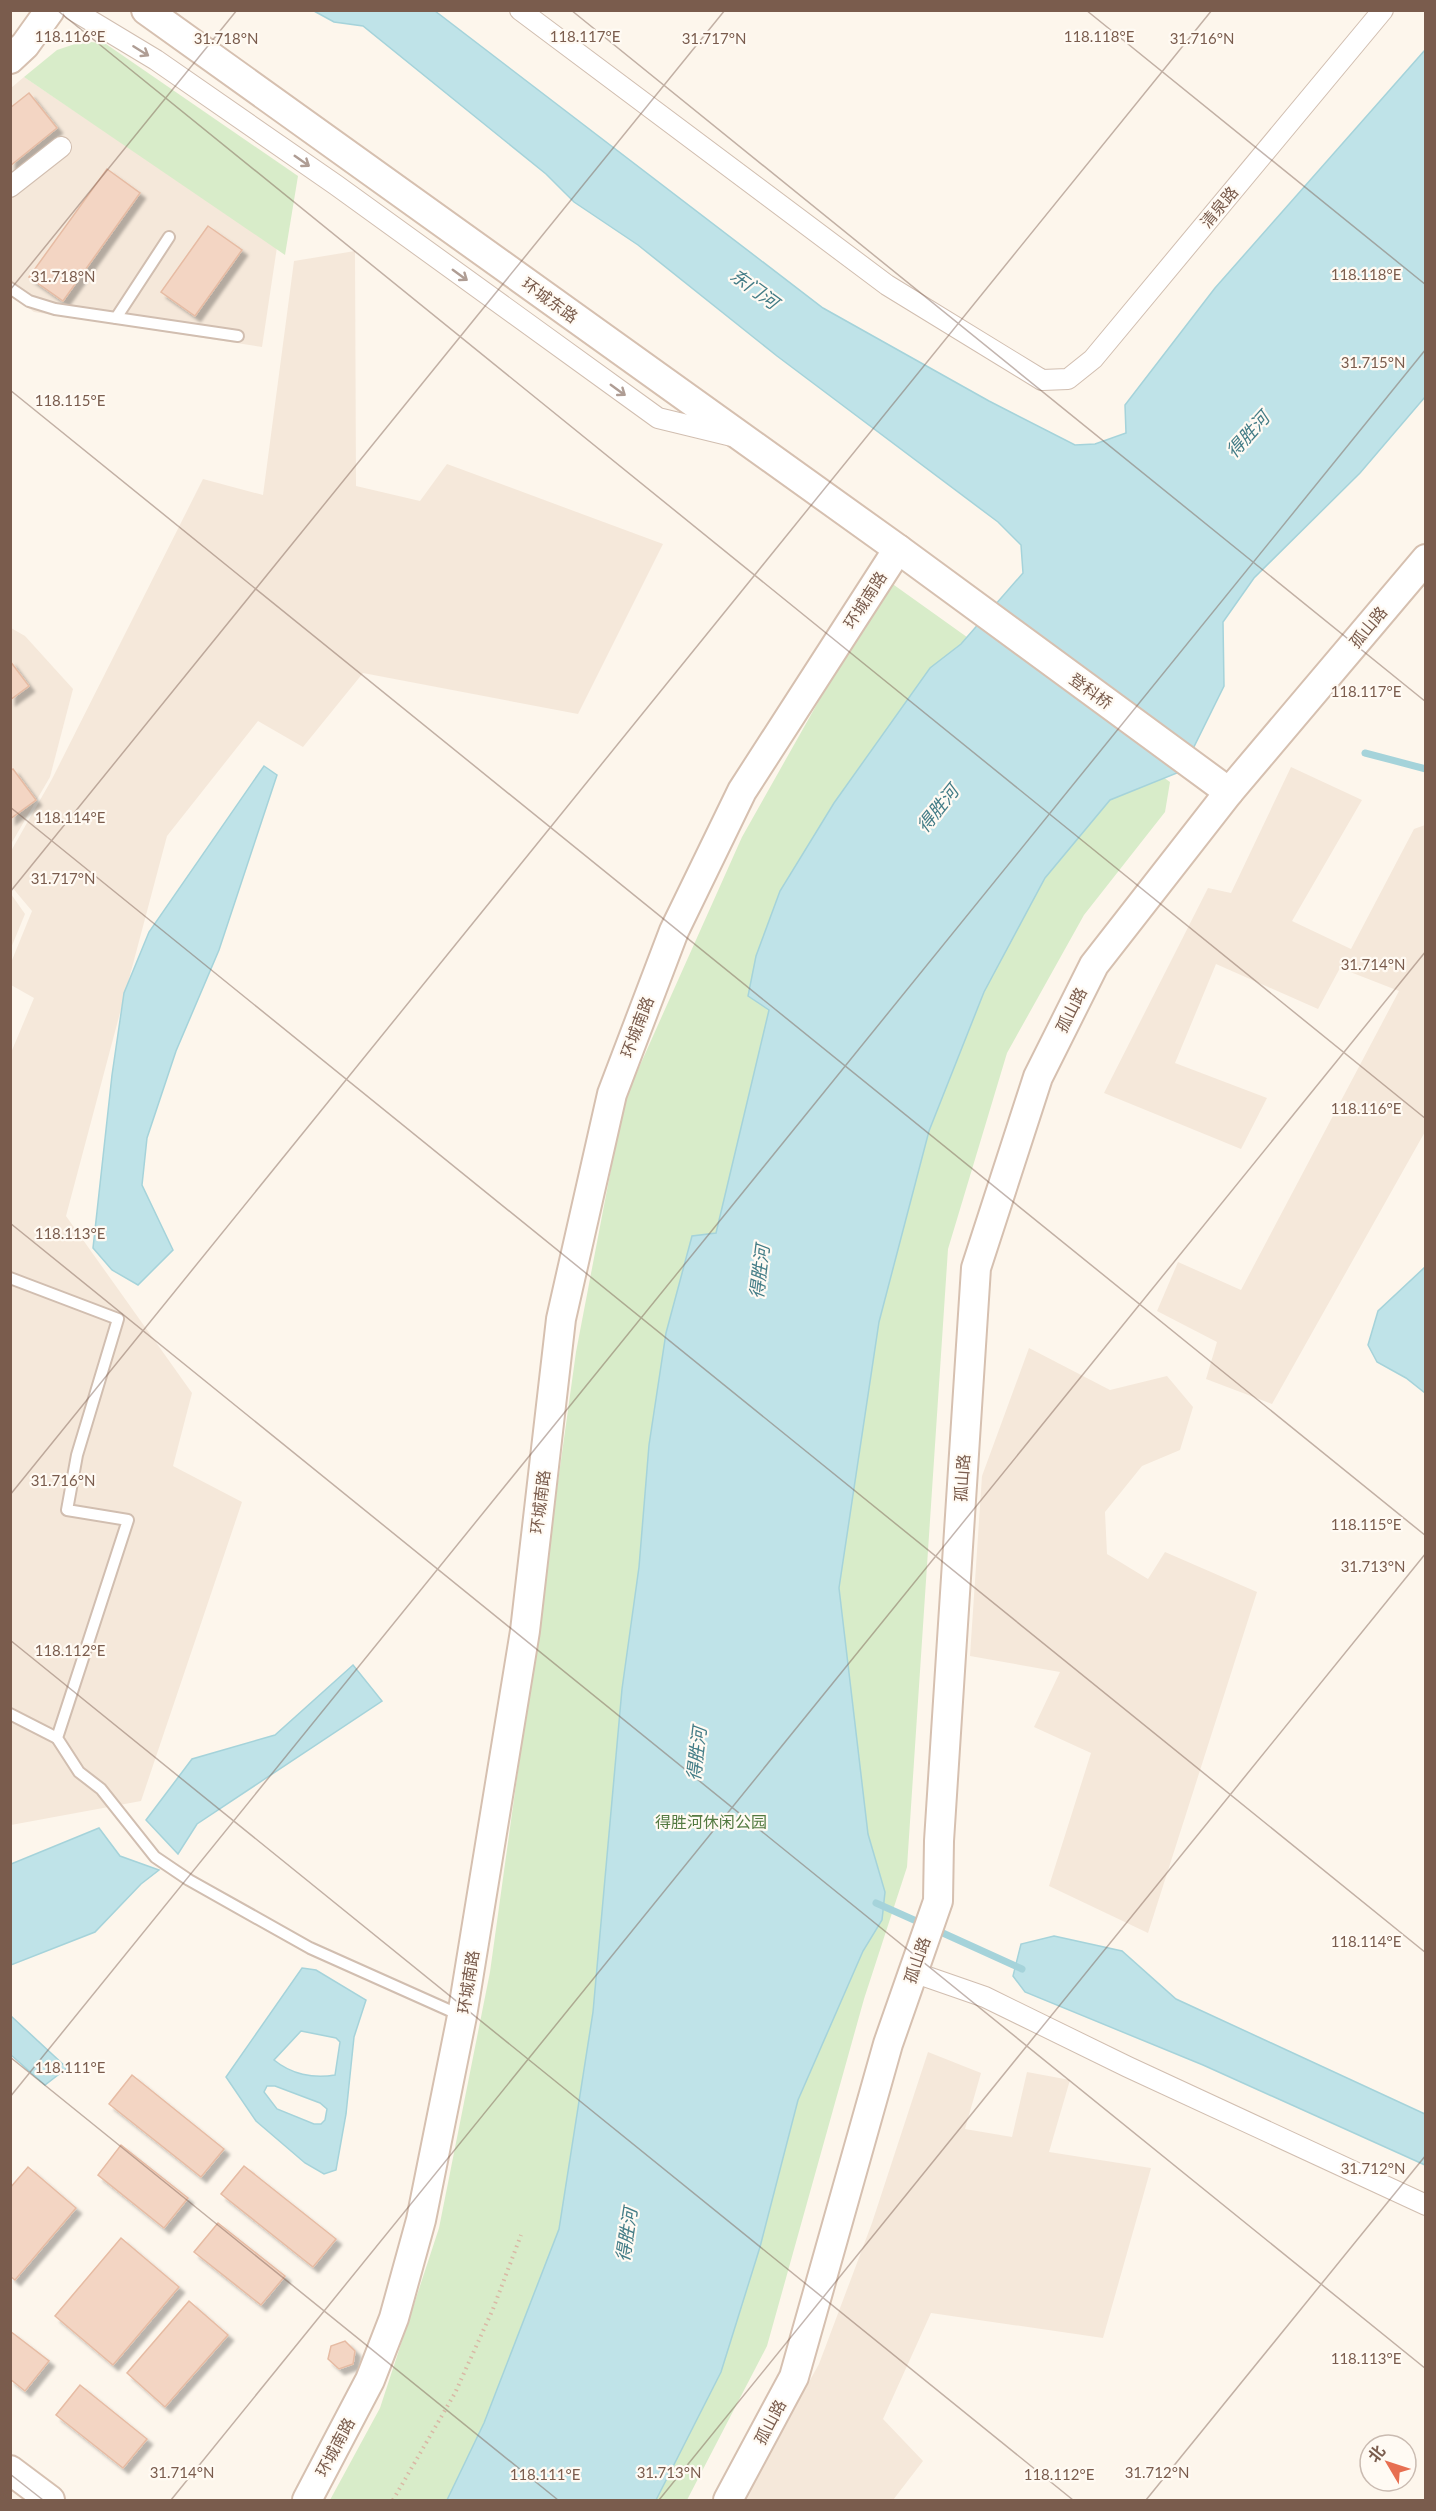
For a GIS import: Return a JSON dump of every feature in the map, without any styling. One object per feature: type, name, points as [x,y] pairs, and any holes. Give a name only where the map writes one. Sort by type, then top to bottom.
[{"type":"main road","points":[[10,59],[25,45],[50,10]]},
{"type":"main road","name":"环城东路","points":[[146,10],[953,590]]},
{"type":"main road","name":"环城南路","points":[[307,2500],[370,2380],[394,2318],[421,2220],[462,2016],[525,1631],[561,1319],[612,1094],[674,931],[742,791],[898,549]]},
{"type":"main road","name":"孤山路","points":[[728,2500],[794,2377],[888,2044],[938,1901],[939,1841],[976,1268],[1038,1077],[1094,965],[1229,792],[1425,559]]},
{"type":"main road","name":"登科桥","points":[[953,590],[1229,792]]},
{"type":"main road","points":[[10,2470],[50,2500]]},
{"type":"street","points":[[73,10],[156,60],[327,178],[657,418],[743,438]]},
{"type":"street","name":"清泉路","points":[[520,10],[887,285],[1042,380],[1068,379],[1093,359],[1383,10]]},
{"type":"street","points":[[10,188],[61,147]]},
{"type":"street","points":[[913,1972],[984,1997],[1128,2067],[1425,2205]]},
{"type":"lane","points":[[116,318],[169,237]]},
{"type":"lane","points":[[10,288],[29,301],[55,309],[238,336]]},
{"type":"lane","points":[[10,1278],[118,1319],[76,1455],[68,1510],[128,1520],[57,1737]]},
{"type":"lane","points":[[10,1714],[57,1737],[79,1772],[101,1789],[155,1857],[310,1948],[462,2016]]},
{"type":"path","points":[[393,2500],[455,2393],[493,2309],[521,2235]]},
{"type":"shaded area","points":[[24,77],[277,247],[262,347],[34,312],[11,295],[11,88]]},
{"type":"shaded area","points":[[355,251],[356,486],[420,501],[447,464],[663,544],[578,714],[363,673],[303,747],[258,721],[167,836],[66,1216],[192,1393],[173,1466],[242,1502],[141,1801],[11,1825],[10,1055],[34,998],[11,985],[10,965],[32,911],[11,886],[11,851],[52,779],[203,479],[263,495],[294,261]]},
{"type":"shaded area","points":[[11,628],[25,636],[73,689],[50,777],[11,844]]},
{"type":"shaded area","points":[[1291,767],[1362,800],[1292,921],[1351,949],[1414,829],[1425,825],[1426,1130],[1272,1404],[1206,1379],[1217,1342],[1157,1311],[1178,1262],[1241,1290],[1399,991],[1340,968],[1318,1009],[1216,964],[1175,1063],[1267,1098],[1241,1149],[1104,1093],[1208,888],[1231,893]]},
{"type":"shaded area","points":[[11,894],[25,914],[11,948]]},
{"type":"shaded area","points":[[1029,1348],[1110,1390],[1167,1376],[1193,1407],[1180,1450],[1142,1466],[1105,1512],[1107,1554],[1148,1579],[1165,1552],[1257,1592],[1148,1933],[1049,1886],[1091,1753],[1034,1727],[1060,1672],[970,1656],[982,1476]]},
{"type":"shaded area","points":[[928,2052],[981,2073],[965,2129],[1012,2137],[1027,2072],[1070,2080],[1049,2152],[1151,2168],[1103,2338],[931,2313],[883,2419],[923,2461],[893,2500],[743,2500],[819,2364],[872,2223]]},
{"type":"green space","points":[[84,41],[106,44],[298,176],[285,255],[24,77],[57,50]]},
{"type":"green space","name":"得胜河休闲公园","points":[[887,580],[1170,782],[1165,812],[1084,915],[1007,1053],[948,1249],[907,1867],[864,1999],[767,2346],[687,2500],[330,2500],[380,2408],[439,2228],[490,1972],[576,1352],[624,1101],[742,837]]},
{"type":"water","points":[[314,11],[435,11],[823,308],[989,401],[1075,445],[1095,444],[1126,433],[1125,405],[1215,288],[1425,50],[1425,397],[1360,473],[1254,578],[1223,622],[1224,686],[1182,771],[1110,800],[1045,878],[984,992],[929,1131],[879,1322],[839,1588],[868,1834],[885,1892],[882,1920],[863,1951],[798,2100],[760,2247],[721,2372],[656,2500],[447,2500],[484,2423],[559,2229],[593,2012],[622,1689],[639,1567],[649,1445],[666,1333],[692,1236],[716,1233],[769,1010],[748,996],[756,956],[780,891],[834,803],[930,668],[961,644],[1023,573],[1021,545],[998,522],[777,356],[638,245],[574,202],[546,174],[363,26],[334,22]]},
{"type":"water","points":[[264,766],[277,775],[219,950],[176,1051],[147,1138],[142,1185],[173,1250],[138,1285],[112,1270],[93,1248],[112,1075],[124,993],[149,932]]},
{"type":"water","points":[[1425,1267],[1425,1393],[1406,1378],[1377,1362],[1368,1345],[1378,1311]]},
{"type":"water","points":[[353,1665],[382,1701],[197,1824],[178,1854],[146,1820],[192,1759],[275,1735]]},
{"type":"water","points":[[99,1828],[120,1856],[159,1870],[141,1884],[95,1932],[11,1965],[11,1864]]},
{"type":"water","points":[[1054,1936],[1122,1951],[1176,1999],[1425,2114],[1425,2165],[1203,2065],[1025,1992],[1013,1976],[1021,1944]]},
{"type":"water","points":[[302,1968],[316,1970],[366,2000],[354,2037],[346,2114],[336,2170],[324,2174],[305,2163],[256,2121],[226,2077]],"holes":[[[301,2031],[336,2038],[340,2042],[335,2075],[303,2074],[288,2069],[274,2060]],[[267,2086],[275,2086],[320,2103],[327,2109],[325,2120],[321,2124],[314,2124],[277,2109],[264,2092]]]},
{"type":"water","points":[[11,2016],[67,2068],[45,2085],[11,2055]]},
{"type":"building","points":[[29,93],[57,128],[10,166],[10,108]]},
{"type":"building","points":[[107,169],[140,193],[63,301],[29,277]]},
{"type":"building","points":[[208,226],[242,250],[195,316],[161,292]]},
{"type":"building","points":[[10,661],[29,686],[10,700]]},
{"type":"building","points":[[13,769],[36,800],[10,819],[10,771]]},
{"type":"building","points":[[132,2075],[224,2149],[201,2177],[109,2104]]},
{"type":"building","points":[[121,2145],[188,2198],[164,2228],[98,2175]]},
{"type":"building","points":[[244,2166],[336,2239],[313,2267],[221,2194]]},
{"type":"building","points":[[28,2167],[76,2208],[15,2280],[10,2276],[10,2188]]},
{"type":"building","points":[[218,2223],[285,2276],[261,2305],[194,2252]]},
{"type":"building","points":[[121,2238],[179,2287],[113,2365],[55,2316]]},
{"type":"building","points":[[189,2301],[228,2335],[165,2407],[127,2373]]},
{"type":"building","points":[[10,2331],[49,2361],[25,2391],[10,2379]]},
{"type":"building","points":[[345,2341],[355,2351],[353,2364],[339,2369],[328,2359],[331,2346]]},
{"type":"building","points":[[80,2385],[147,2439],[123,2468],[56,2415]]},
{"type":"waterway","points":[[1365,753],[1426,769]]},
{"type":"waterway","points":[[876,1903],[923,1924]]},
{"type":"waterway","points":[[934,1929],[1022,1969]]},
{"type":"water label","name":"东门河","points":[[754,289]]},
{"type":"water label","name":"得胜河","points":[[1248,435]]},
{"type":"water label","name":"得胜河","points":[[938,809]]},
{"type":"water label","name":"得胜河","points":[[760,1272]]},
{"type":"water label","name":"得胜河","points":[[697,1754]]},
{"type":"water label","name":"得胜河","points":[[627,2235]]}]
